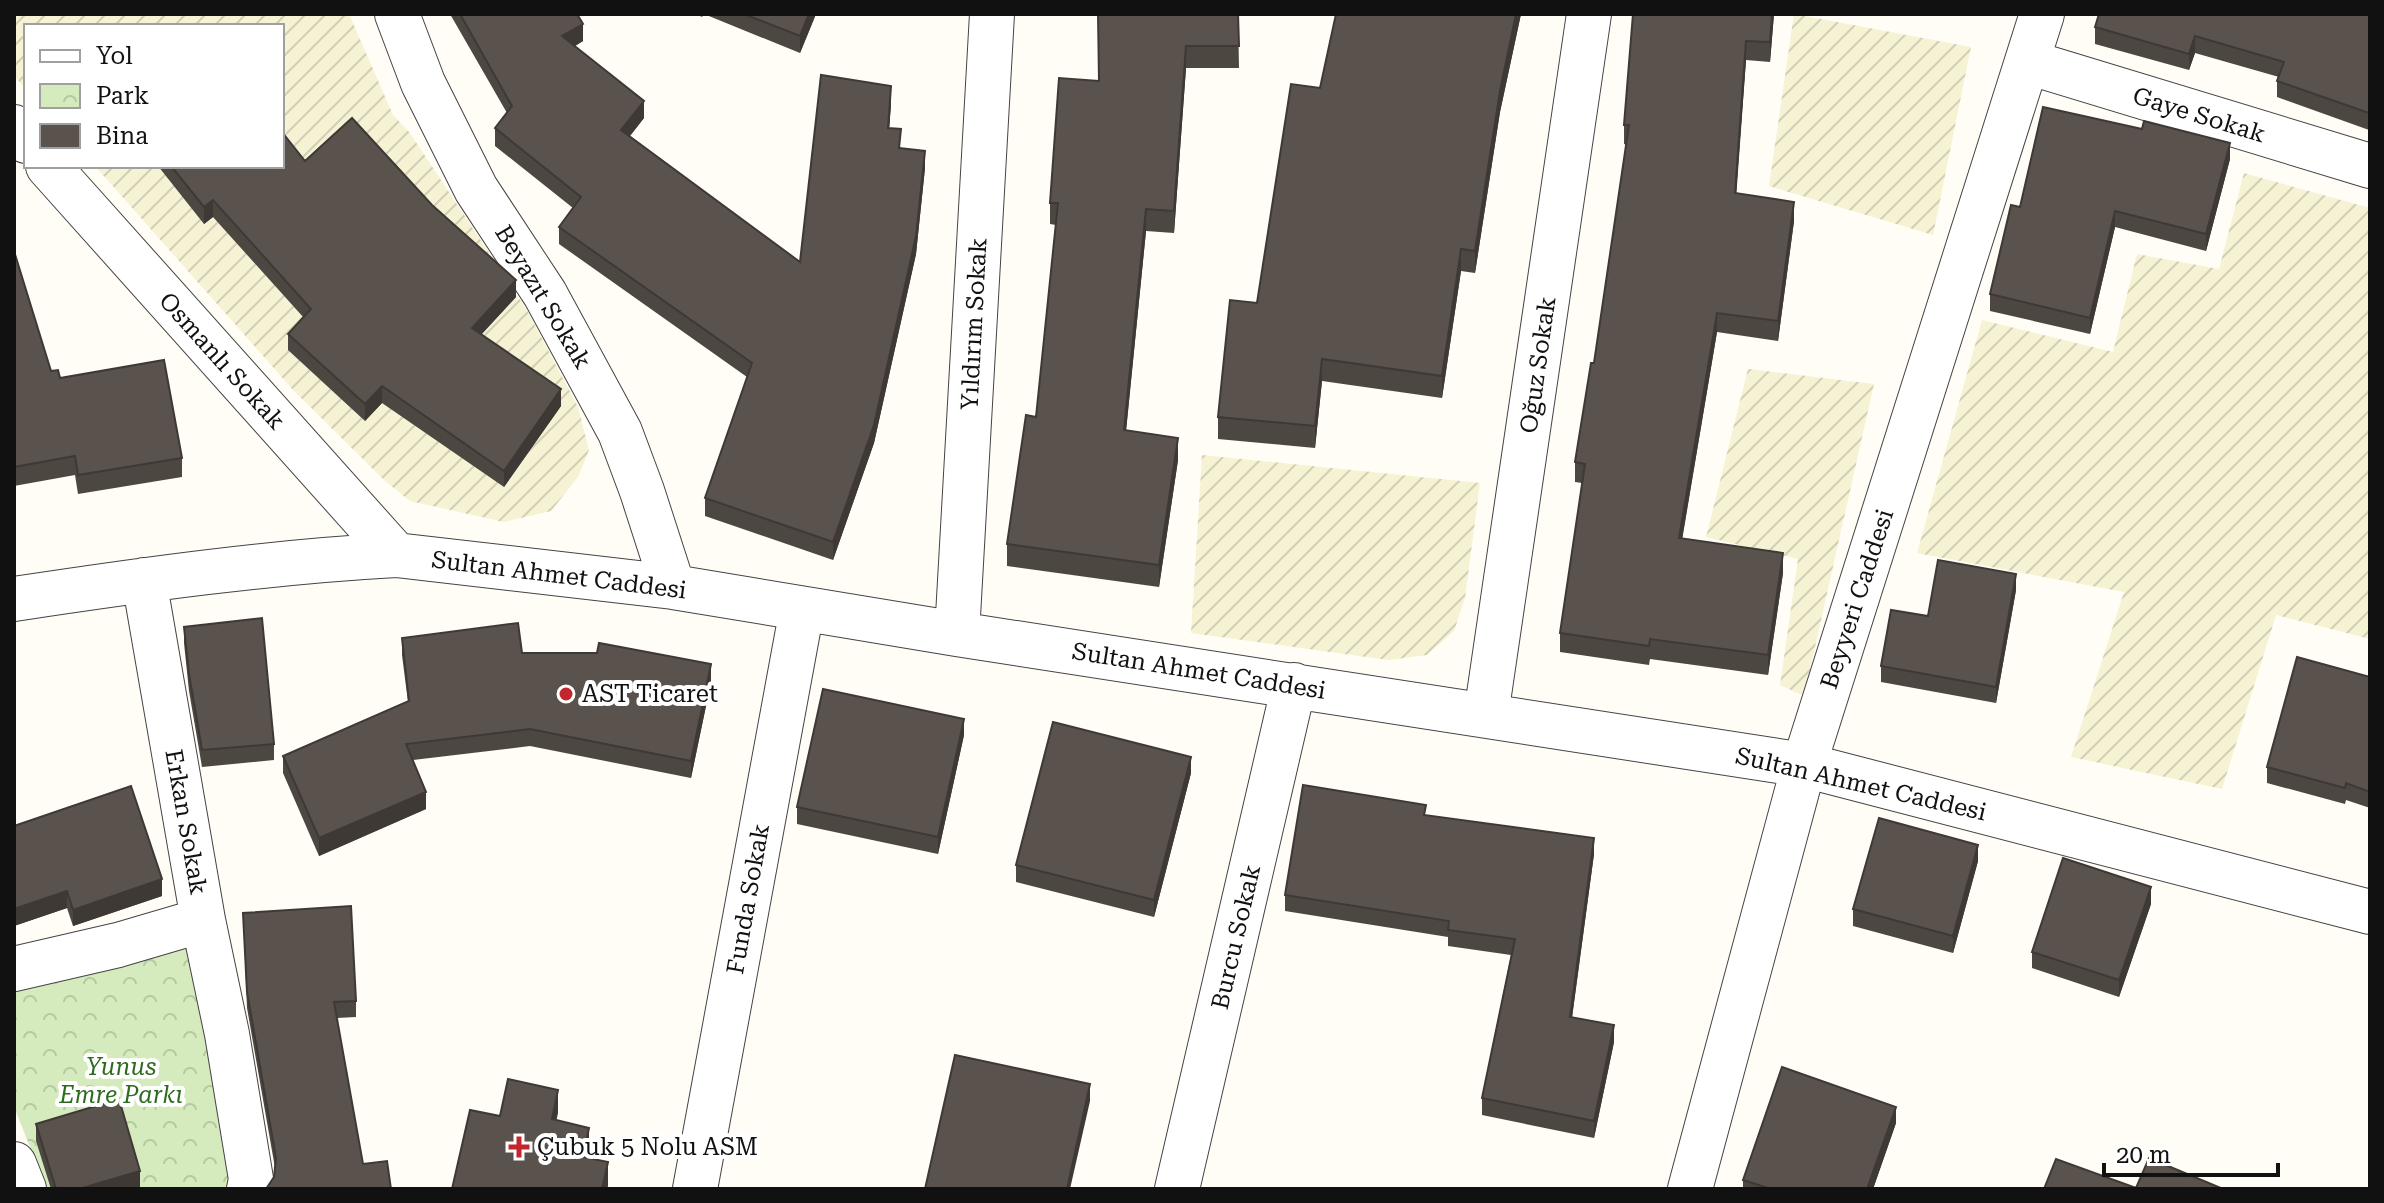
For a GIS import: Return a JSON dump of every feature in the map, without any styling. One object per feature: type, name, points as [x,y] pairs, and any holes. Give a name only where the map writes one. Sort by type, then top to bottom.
[{"type":"street","name":"Beyazıt Sokak","points":[[397,14],[423,83],[476,189],[545,294],[620,432],[673,587]]},
{"type":"street","name":"Yıldırım Sokak","points":[[957,634],[992,14]]},
{"type":"street","name":"Oğuz Sokak","points":[[1486,715],[1589,14]]},
{"type":"street","name":"Beyyeri Caddesi","points":[[1690,1189],[1804,765],[2042,14]]},
{"type":"street","name":"Gaye Sokak","points":[[2028,62],[2370,166]]},
{"type":"street","name":"Osmanlı Sokak","points":[[50,168],[396,555]]},
{"type":"street","name":"Sultan Ahmet Caddesi","points":[[14,599],[144,580],[396,555],[673,587],[1804,765],[2370,912]]},
{"type":"street","name":"Erkan Sokak","points":[[14,969],[118,945],[203,920],[144,580]]},
{"type":"street","name":"Funda Sokak","points":[[695,1189],[802,609]]},
{"type":"street","name":"Burcu Sokak","points":[[1177,1189],[1294,685]]},
{"type":"street","points":[[203,920],[227,1034],[251,1179],[249,1189]]},
{"type":"street","points":[[14,1164],[24,1189]]},
{"type":"shaded area","points":[[14,14],[349,14],[393,115],[410,133],[528,312],[578,407],[589,450],[578,477],[551,511],[504,522],[410,501],[384,480],[294,391],[97,168],[284,168],[284,24],[24,24],[24,87],[14,76]]},
{"type":"shaded area","points":[[1794,14],[1971,47],[1933,235],[1769,186]]},
{"type":"shaded area","points":[[2244,173],[2370,208],[2370,639],[2276,615],[2222,789],[2071,757],[2124,592],[1917,553],[1982,320],[2113,352],[2137,254],[2219,269]]},
{"type":"shaded area","points":[[1748,369],[1874,384],[1804,696],[1780,685],[1798,559],[1706,537]]},
{"type":"shaded area","points":[[1202,455],[1480,483],[1465,598],[1454,631],[1427,655],[1388,660],[1191,633]]},
{"type":"green space","name":"Yunus Emre Parkı","points":[[208,930],[243,1185],[223,1189],[47,1189],[14,1107],[14,981]]},
{"type":"building","points":[[460,14],[577,14],[583,24],[562,36],[644,101],[621,130],[800,262],[821,75],[891,86],[888,128],[901,129],[899,148],[925,151],[916,236],[874,425],[833,542],[705,498],[752,363],[559,227],[581,197],[495,128],[512,106]]},
{"type":"building","points":[[744,14],[809,14],[800,36]]},
{"type":"building","points":[[1098,14],[1238,14],[1239,46],[1186,46],[1174,211],[1146,209],[1124,430],[1178,438],[1159,565],[1007,544],[1026,415],[1036,417],[1058,203],[1050,203],[1059,78],[1099,81]]},
{"type":"building","points":[[1336,14],[1516,14],[1500,91],[1475,251],[1461,249],[1442,376],[1322,359],[1315,426],[1218,417],[1230,300],[1257,303],[1291,84],[1320,88]]},
{"type":"building","points":[[1633,14],[1772,14],[1770,42],[1746,41],[1735,193],[1794,202],[1778,321],[1717,313],[1679,538],[1783,553],[1768,655],[1650,639],[1649,646],[1560,633],[1585,464],[1575,462],[1591,363],[1594,363],[1629,125],[1624,125]]},
{"type":"building","points":[[2099,14],[2370,14],[2369,113],[2277,81],[2284,62],[2195,36],[2189,54],[2095,27]]},
{"type":"building","points":[[2043,107],[2142,129],[2144,121],[2230,143],[2206,234],[2115,211],[2090,318],[1990,294],[2011,205],[2020,207]]},
{"type":"building","points":[[352,118],[432,205],[516,280],[472,328],[561,389],[504,471],[382,386],[365,404],[288,334],[311,309],[213,200],[204,207],[173,168],[284,168],[284,135],[305,161]]},
{"type":"building","points":[[14,251],[51,371],[58,370],[60,378],[164,360],[182,458],[78,475],[75,456],[14,467]]},
{"type":"building","points":[[1938,560],[2016,574],[1996,687],[1881,666],[1891,610],[1928,616]]},
{"type":"building","points":[[262,618],[274,744],[202,750],[184,627]]},
{"type":"building","points":[[518,623],[522,653],[597,653],[599,643],[711,664],[691,761],[530,729],[406,744],[426,792],[319,838],[283,756],[409,701],[402,638]]},
{"type":"building","points":[[2297,657],[2370,677],[2370,792],[2346,783],[2345,788],[2267,767]]},
{"type":"building","points":[[823,689],[964,719],[938,837],[797,807]]},
{"type":"building","points":[[1053,722],[1191,757],[1154,900],[1016,865]]},
{"type":"building","points":[[1303,785],[1426,805],[1424,815],[1594,838],[1570,1017],[1614,1025],[1594,1121],[1482,1098],[1515,939],[1448,930],[1449,921],[1285,895]]},
{"type":"building","points":[[131,786],[162,879],[73,910],[67,891],[14,909],[14,826]]},
{"type":"building","points":[[1879,818],[1978,845],[1953,936],[1853,909]]},
{"type":"building","points":[[2063,858],[2151,887],[2119,980],[2032,952]]},
{"type":"building","points":[[351,906],[356,1001],[334,1002],[363,1164],[387,1161],[391,1189],[266,1189],[274,1177],[276,1158],[247,992],[243,913]]},
{"type":"building","points":[[955,1055],[1090,1084],[1067,1189],[925,1189]]},
{"type":"building","points":[[1782,1067],[1896,1107],[1867,1189],[1771,1189],[1743,1180]]},
{"type":"building","name":"Çubuk 5 Nolu ASM","points":[[508,1079],[558,1090],[552,1119],[589,1128],[583,1157],[608,1162],[602,1189],[452,1189],[470,1110],[500,1116]]},
{"type":"building","points":[[119,1099],[140,1171],[79,1189],[56,1189],[36,1124]]},
{"type":"building","points":[[2149,1158],[2223,1189],[2044,1189],[2056,1159],[2136,1188]]},
{"type":"place","name":"AST Ticaret","points":[[566,694]]},
{"type":"place","name":"Çubuk 5 Nolu ASM","points":[[519,1147]]}]
